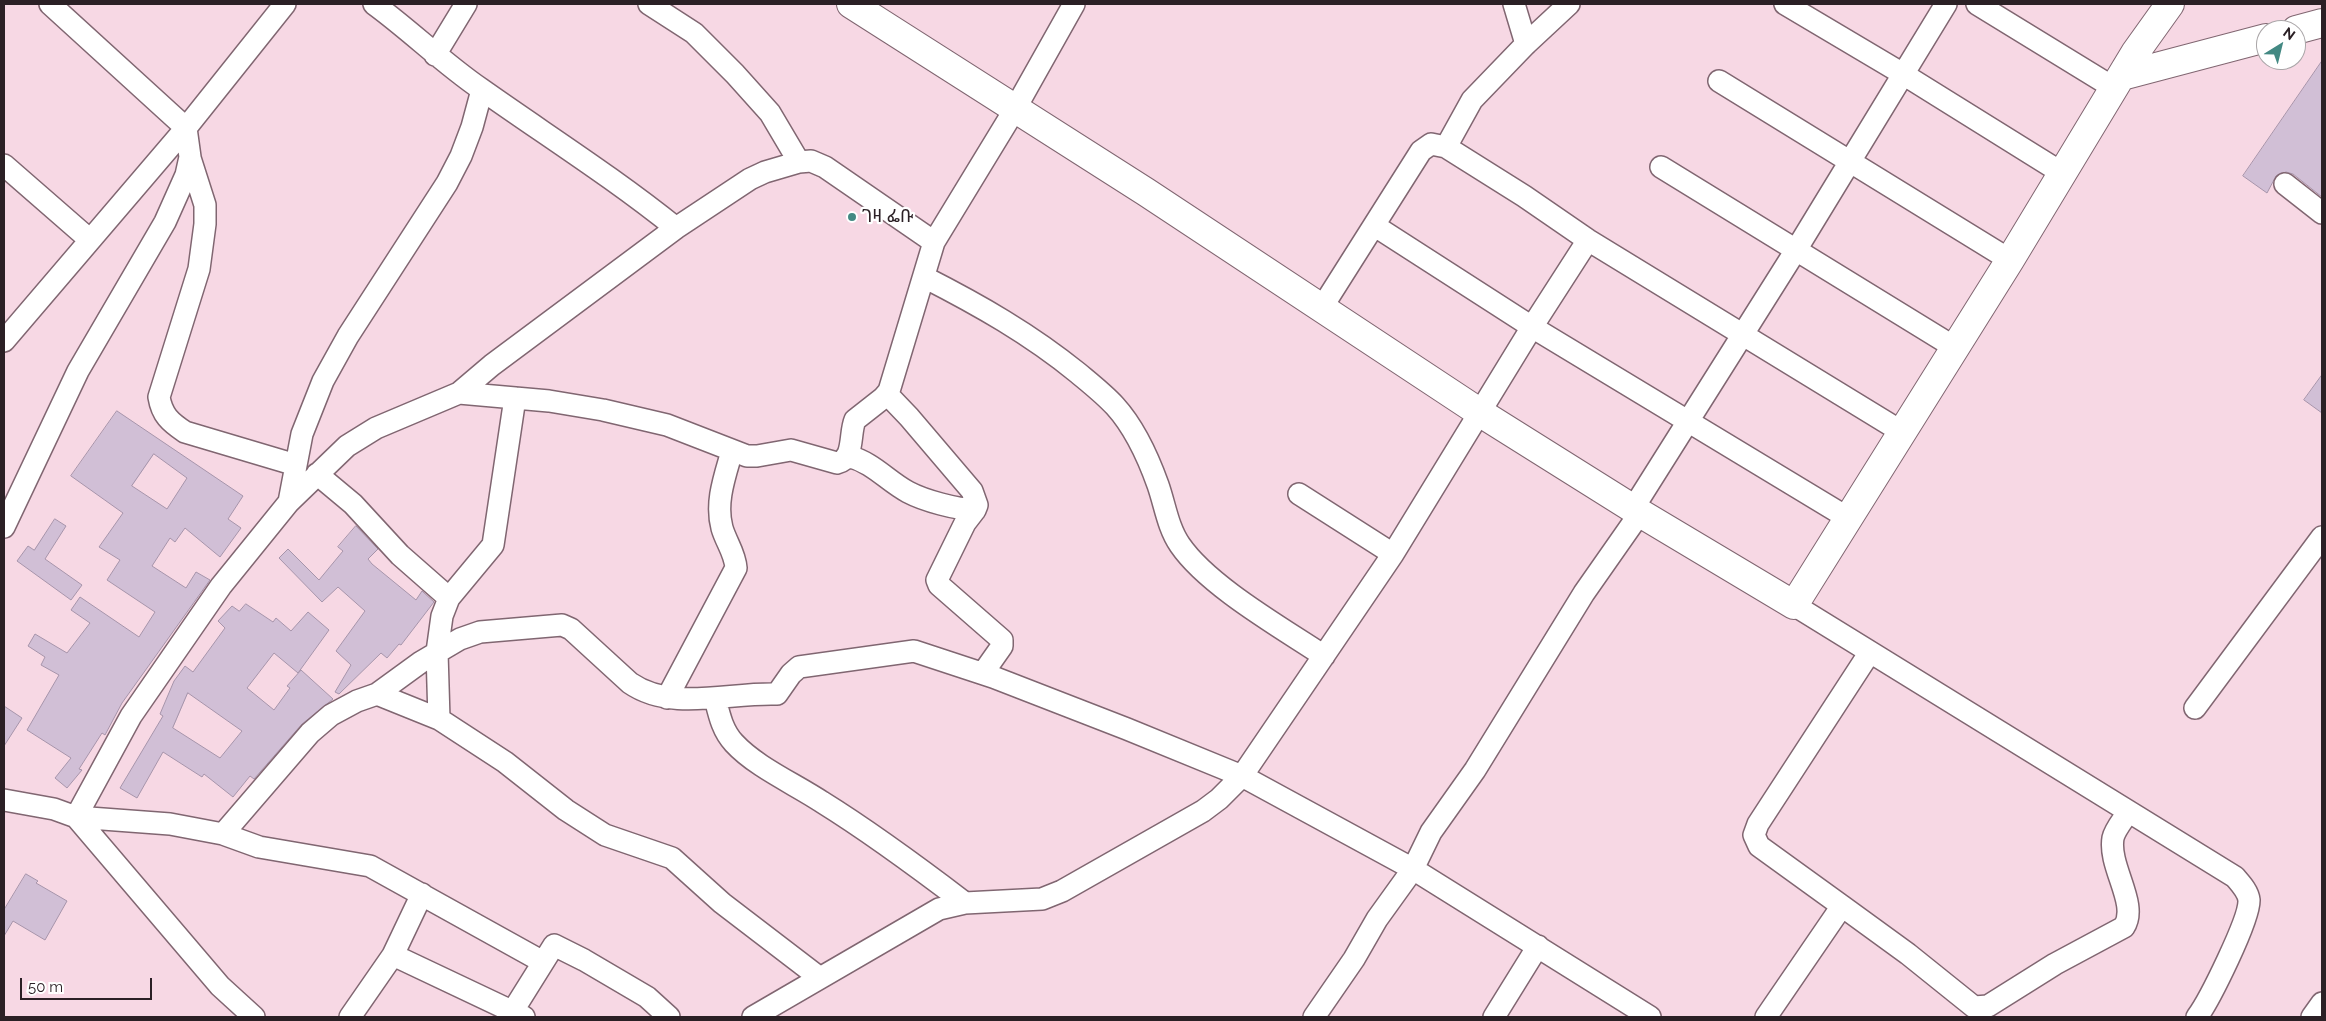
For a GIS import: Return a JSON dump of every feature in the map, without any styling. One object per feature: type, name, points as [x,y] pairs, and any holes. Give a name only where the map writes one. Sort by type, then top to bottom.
[{"type":"main road","points":[[851,4],[1146,192],[1479,412],[1794,605],[2010,260],[2135,53],[2170,4]]},
{"type":"main road","points":[[2310,4],[2322,13]]},
{"type":"main road","points":[[2306,27],[2322,23]]},
{"type":"main road","points":[[2118,82],[2256,41]]},
{"type":"street","points":[[4,341],[186,128],[285,4]]},
{"type":"street","points":[[374,4],[410,32],[435,55],[482,90],[538,130],[615,180],[676,228]]},
{"type":"street","points":[[435,55],[466,4]]},
{"type":"street","points":[[649,4],[694,33],[735,74],[770,113],[799,162]]},
{"type":"street","points":[[459,393],[549,401],[621,414],[667,425],[732,451],[757,456],[791,450],[837,462],[844,461],[848,456],[855,420],[887,394],[934,242],[1015,109],[1074,4]]},
{"type":"street","points":[[1514,4],[1526,44]]},
{"type":"street","points":[[1446,148],[1472,100],[1526,44],[1569,4]]},
{"type":"street","points":[[1785,4],[1903,74],[2062,173]]},
{"type":"street","points":[[1314,1017],[1354,959],[1377,920],[1414,869],[1431,832],[1475,770],[1584,592],[1637,510],[1687,420],[1796,250],[1946,4]]},
{"type":"street","points":[[1977,4],[2118,82]]},
{"type":"street","points":[[59,7],[186,128],[190,158],[205,204],[205,224],[197,276],[159,397],[162,411],[170,422],[185,432],[296,465]]},
{"type":"street","points":[[1719,81],[2010,260]]},
{"type":"street","points":[[288,502],[302,434],[323,381],[348,336],[447,183],[461,156],[482,90]]},
{"type":"street","points":[[1321,309],[1421,151],[1432,144],[1446,148],[1524,196],[1588,240],[1902,432]]},
{"type":"street","points":[[4,527],[78,371],[164,222],[186,175],[190,158]]},
{"type":"street","points":[[76,817],[131,716],[221,586],[288,502],[347,446],[376,428],[459,393],[492,365],[676,228],[750,179],[765,172],[799,162],[812,161],[825,167],[934,242]]},
{"type":"street","points":[[4,164],[90,240]]},
{"type":"street","points":[[1661,167],[1954,347]]},
{"type":"street","points":[[2285,184],[2322,213]]},
{"type":"street","points":[[1375,226],[1532,327],[1848,518]]},
{"type":"street","points":[[756,1017],[939,909],[965,903],[1042,898],[1062,891],[1203,811],[1219,799],[1242,776],[1394,554],[1479,412],[1588,240]]},
{"type":"street","points":[[924,277],[1010,322],[1056,355],[1115,406],[1140,441],[1158,485],[1173,531],[1180,545],[1217,582],[1324,656]]},
{"type":"street","points":[[887,394],[972,491],[977,505],[965,523],[937,580],[939,585],[1002,640],[1002,646],[983,674]]},
{"type":"street","points":[[439,719],[437,652],[442,616],[449,598],[493,545],[515,398]]},
{"type":"street","points":[[667,698],[736,568],[735,557],[722,527],[720,507],[723,482],[732,451]]},
{"type":"street","points":[[848,456],[863,460],[908,492],[960,510],[975,510]]},
{"type":"street","points":[[317,474],[353,504],[400,555],[449,598]]},
{"type":"street","points":[[1299,494],[1394,554]]},
{"type":"street","points":[[2195,708],[2322,537]]},
{"type":"street","points":[[1794,605],[2235,877],[2244,888],[2249,900],[2244,922],[2204,1013]]},
{"type":"street","points":[[223,834],[310,733],[331,715],[358,701],[377,694],[437,652],[460,639],[480,632],[562,625],[570,629],[630,683],[647,692],[667,698],[715,698],[777,694],[791,674],[799,667],[891,653],[914,652],[1044,696],[1242,776],[1414,869],[1650,1017]]},
{"type":"street","points":[[1870,652],[1758,824],[1754,835],[1759,846],[1908,954],[1974,1007],[1988,1006],[2055,964],[2124,927],[2129,913],[2127,901],[2118,876],[2113,840],[2128,812]]},
{"type":"street","points":[[995,655],[1044,696]]},
{"type":"street","points":[[377,694],[439,719],[505,762],[566,810],[605,835],[672,858],[722,903],[820,978]]},
{"type":"street","points":[[715,698],[723,728],[749,756],[914,864],[965,903]]},
{"type":"street","points":[[4,800],[54,810],[76,817],[170,824],[223,834],[259,847],[370,866],[543,962]]},
{"type":"street","points":[[76,817],[220,986],[254,1017]]},
{"type":"street","points":[[350,1017],[393,955],[422,894]]},
{"type":"street","points":[[1766,1017],[1842,906]]},
{"type":"street","points":[[393,955],[516,1015],[543,962],[552,947],[558,945],[647,997],[669,1017]]},
{"type":"street","points":[[1494,1017],[1538,946]]},
{"type":"street","points":[[2312,1017],[2322,1003]]},
{"type":"building","points":[[2322,61],[2322,197],[2293,174],[2286,172],[2276,176],[2267,193],[2243,176]]},
{"type":"building","points":[[2322,375],[2322,413],[2304,400]]},
{"type":"building","points":[[117,411],[243,496],[228,519],[241,528],[220,557],[185,528],[175,542],[170,538],[152,566],[186,588],[196,572],[210,580],[122,703],[105,735],[102,733],[79,769],[82,770],[67,788],[55,778],[71,758],[27,730],[59,675],[41,665],[45,657],[28,646],[35,634],[67,653],[90,623],[71,610],[80,597],[139,637],[155,612],[107,580],[120,560],[99,547],[123,513],[71,476]],"holes":[[[154,454],[187,478],[167,509],[132,486]]]},
{"type":"building","points":[[55,519],[66,526],[45,559],[82,585],[71,600],[17,561],[28,546],[34,550]]},
{"type":"building","points":[[356,526],[378,549],[368,559],[372,564],[416,600],[422,591],[434,602],[401,645],[399,644],[387,658],[381,653],[339,694],[335,692],[351,665],[336,651],[365,611],[338,587],[322,602],[279,558],[288,549],[319,580],[343,551],[338,547]]},
{"type":"building","points":[[246,604],[273,622],[276,618],[291,631],[308,612],[329,630],[298,673],[274,653],[247,688],[274,710],[290,688],[287,686],[301,670],[333,699],[302,724],[254,779],[250,776],[233,797],[204,774],[202,777],[163,752],[137,798],[120,788],[163,716],[160,714],[174,681],[185,666],[193,672],[225,628],[218,621],[232,606],[239,611]],"holes":[[[188,693],[242,731],[220,758],[173,728]]]},
{"type":"building","points":[[4,706],[22,718],[4,746]]},
{"type":"building","points":[[26,874],[38,881],[36,883],[67,901],[45,940],[13,921],[4,936],[4,910]]},
{"type":"place","name":"ገዛ ፌቡ","points":[[852,217]]}]
